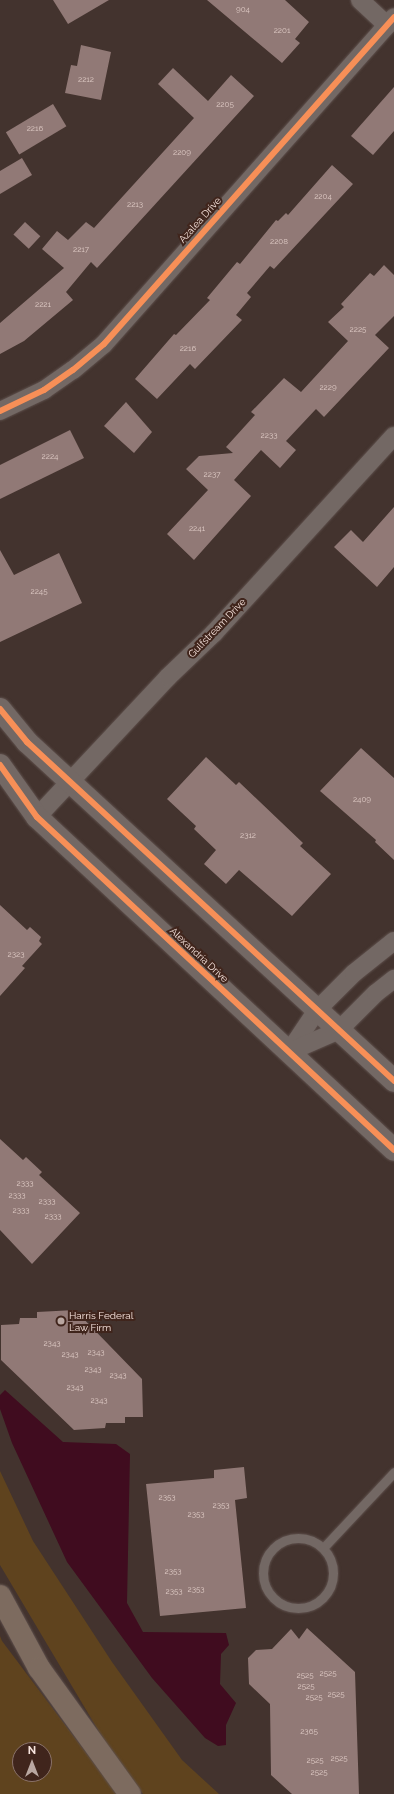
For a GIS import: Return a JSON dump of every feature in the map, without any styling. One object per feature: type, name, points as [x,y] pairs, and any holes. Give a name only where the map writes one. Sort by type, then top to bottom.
[{"type":"highway","points":[[0,1596],[39,1668],[130,1794]]},
{"type":"street","points":[[360,0],[390,21]]},
{"type":"street","name":"Azalea Drive","points":[[0,411],[44,390],[73,370],[104,344],[390,21]]},
{"type":"street","name":"Gulfstream Drive","points":[[38,817],[214,632],[392,441]]},
{"type":"street","points":[[0,709],[28,742],[70,782],[394,1082]]},
{"type":"street","name":"Alexandria Drive","points":[[0,765],[38,817],[394,1150]]},
{"type":"street","points":[[290,1052],[317,1010],[354,973],[394,941]]},
{"type":"street","points":[[290,1052],[339,1030],[394,979]]},
{"type":"lane","points":[[323,1548],[394,1472]]},
{"type":"lane","points":[[299,1538],[314,1542],[323,1548],[331,1562],[333,1577],[322,1599],[304,1608],[293,1608],[272,1598],[264,1583],[263,1566],[274,1547],[284,1540],[299,1538]]},
{"type":"shaded area","points":[[5,1390],[63,1442],[116,1444],[130,1454],[127,1603],[143,1632],[226,1633],[229,1645],[221,1654],[220,1684],[236,1703],[226,1725],[226,1745],[218,1746],[205,1738],[152,1678],[67,1562],[12,1443],[0,1409],[0,1395]]},
{"type":"shaded area","points":[[0,1471],[33,1541],[112,1662],[182,1760],[219,1794],[143,1794],[101,1735],[0,1565]]},
{"type":"shaded area","points":[[0,1636],[2,1641],[117,1794],[0,1794]]},
{"type":"building","points":[[53,0],[109,0],[68,24]]},
{"type":"building","points":[[207,0],[285,0],[309,22],[295,39],[300,43],[282,63]]},
{"type":"building","points":[[81,45],[111,52],[101,100],[65,93],[71,65],[77,66]]},
{"type":"building","points":[[173,68],[208,101],[231,75],[254,96],[97,268],[91,262],[66,292],[73,300],[24,341],[0,354],[0,323],[64,268],[42,249],[57,231],[68,240],[86,222],[94,228],[194,118],[158,84]]},
{"type":"building","points":[[394,87],[394,131],[373,155],[351,136]]},
{"type":"building","points":[[53,104],[66,126],[19,155],[6,132]]},
{"type":"building","points":[[22,158],[32,175],[0,194],[0,171]]},
{"type":"building","points":[[332,165],[353,184],[274,269],[270,266],[247,293],[251,297],[236,315],[242,320],[195,369],[190,364],[157,399],[135,379],[174,334],[176,335],[210,300],[207,298],[237,262],[240,264],[276,220],[278,221],[286,213],[288,215]]},
{"type":"building","points":[[25,222],[40,236],[29,249],[13,234]]},
{"type":"building","points":[[384,265],[394,275],[394,316],[375,335],[389,348],[324,417],[316,409],[286,441],[296,450],[280,468],[261,450],[234,480],[251,496],[194,560],[167,534],[208,490],[186,469],[199,456],[233,453],[226,447],[255,415],[251,412],[284,378],[301,392],[348,341],[328,322],[344,307],[341,304],[370,273],[374,276]]},
{"type":"building","points":[[126,402],[152,432],[134,453],[104,426]]},
{"type":"building","points":[[70,430],[84,458],[0,499],[0,465]]},
{"type":"building","points":[[394,507],[394,567],[377,587],[334,547],[351,530],[363,542]]},
{"type":"building","points":[[0,550],[14,575],[59,553],[82,603],[0,642]]},
{"type":"building","points":[[361,748],[394,778],[394,860],[375,842],[376,840],[320,791]]},
{"type":"building","points":[[206,757],[236,785],[239,782],[303,843],[300,846],[331,874],[292,916],[239,870],[226,884],[204,864],[216,850],[194,829],[196,826],[167,799]]},
{"type":"building","points":[[0,905],[27,930],[30,927],[41,937],[39,941],[42,944],[22,966],[25,968],[0,996]]},
{"type":"building","points":[[0,1139],[23,1160],[26,1157],[42,1172],[39,1175],[80,1213],[32,1264],[0,1230]]},
{"type":"building","points":[[75,1310],[142,1379],[143,1417],[125,1417],[125,1423],[106,1423],[105,1428],[74,1430],[1,1360],[1,1325],[19,1324],[20,1318],[37,1318],[37,1312]]},
{"type":"building","points":[[244,1467],[247,1498],[235,1500],[246,1608],[160,1616],[146,1484],[214,1478],[214,1470]]},
{"type":"building","points":[[307,1628],[355,1672],[359,1794],[292,1794],[271,1775],[270,1704],[249,1684],[248,1658],[256,1650],[272,1649],[291,1629],[299,1639]]},
{"type":"cycle path","points":[[0,411],[44,390],[73,370],[104,344],[394,17]]},
{"type":"cycle path","points":[[0,709],[27,742],[394,1081]]},
{"type":"cycle path","points":[[0,765],[37,817],[394,1150]]},
{"type":"place","name":"Harris Federal Law Firm","points":[[61,1321]]}]
